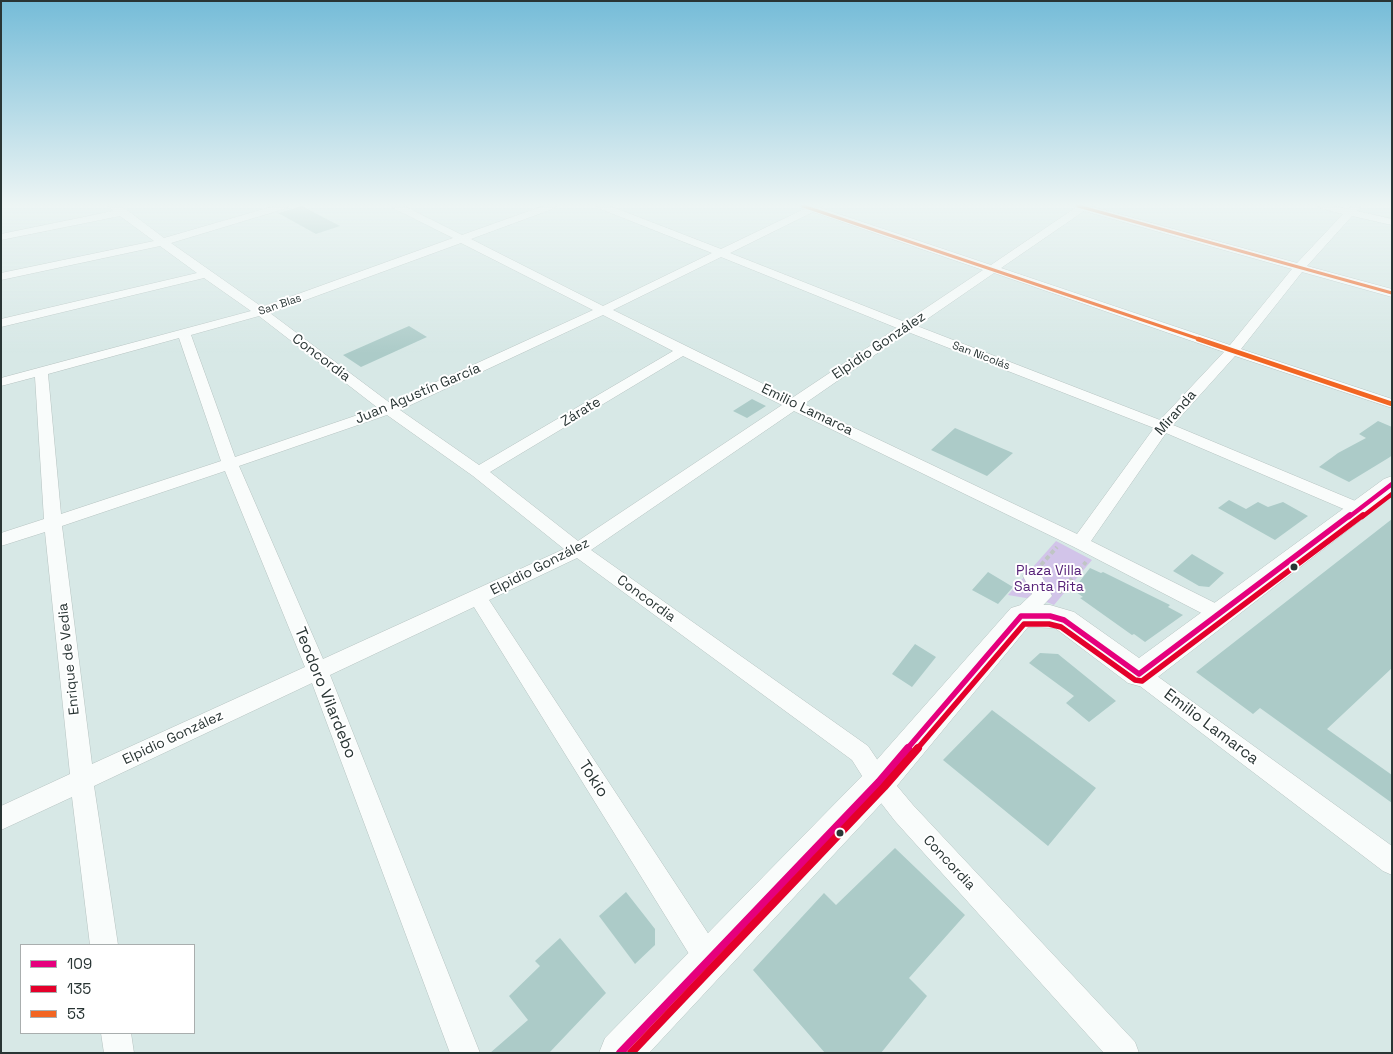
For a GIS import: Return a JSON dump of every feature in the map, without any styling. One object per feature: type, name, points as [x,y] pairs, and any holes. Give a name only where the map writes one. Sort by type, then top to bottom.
[{"type":"street","points":[[1,277],[102,255]]},
{"type":"street","name":"Concordia","points":[[181,255],[261,312],[389,409],[480,472],[578,550],[860,753],[879,782],[904,813],[1124,1053]]},
{"type":"street","name":"San Blas","points":[[1,382],[261,312],[417,255]]},
{"type":"street","name":"Emilio Lamarca","points":[[494,255],[683,351],[1080,543],[1218,613]]},
{"type":"street","name":"Juan Agustín García","points":[[1,540],[389,409],[604,310],[717,255]]},
{"type":"street","name":"San Nicolás","points":[[726,255],[1163,426],[1359,509]]},
{"type":"street","points":[[951,255],[1392,404]]},
{"type":"street","name":"Elpidio González","points":[[1,818],[578,550],[1014,255]]},
{"type":"street","points":[[1258,255],[1392,293]]},
{"type":"street","name":"Miranda","points":[[1080,543],[1163,426],[1233,350],[1311,255]]},
{"type":"street","points":[[1,323],[206,274]]},
{"type":"street","name":"Teodoro Vilardebo","points":[[184,334],[230,464],[318,672],[465,1053]]},
{"type":"street","name":"Zárate","points":[[480,472],[683,351]]},
{"type":"street","name":"Enrique de Vedia","points":[[41,372],[54,522],[82,781],[104,944]]},
{"type":"street","points":[[1139,674],[1392,484]]},
{"type":"street","points":[[620,1053],[879,782],[1032,606],[1032,576]]},
{"type":"street","name":"Tokio","points":[[478,598],[709,960]]},
{"type":"street","name":"Emilio Lamarca","points":[[1032,606],[1050,616],[1064,620],[1392,862]]},
{"type":"street","points":[[116,1034],[119,1053]]},
{"type":"path","points":[[1032,576],[1056,548],[1080,543]]},
{"type":"path","points":[[1032,606],[1058,594],[1084,563],[1098,553]]},
{"type":"green space","name":"Plaza Villa Santa Rita","points":[[1056,541],[1092,560],[1054,605],[1044,601],[1008,595]]},
{"type":"building","points":[[409,326],[427,337],[361,367],[343,355]]},
{"type":"building","points":[[752,399],[766,406],[747,418],[733,411]]},
{"type":"building","points":[[1378,421],[1392,427],[1392,455],[1390,457],[1349,482],[1319,467],[1338,453],[1366,438],[1359,434]]},
{"type":"building","points":[[955,428],[1013,453],[987,476],[931,450]]},
{"type":"building","points":[[1229,500],[1246,509],[1258,502],[1268,507],[1283,502],[1308,516],[1275,540],[1218,508]]},
{"type":"building","points":[[1392,519],[1392,668],[1327,729],[1392,775],[1392,803],[1260,708],[1253,714],[1196,672]]},
{"type":"building","points":[[1192,554],[1224,573],[1209,587],[1199,586],[1173,571]]},
{"type":"building","points":[[1090,568],[1101,573],[1103,572],[1170,605],[1168,607],[1183,615],[1145,642],[1080,598],[1083,597],[1073,590]]},
{"type":"building","points":[[988,572],[1013,587],[998,604],[972,590]]},
{"type":"building","points":[[915,644],[936,657],[912,687],[892,674]]},
{"type":"building","points":[[1040,653],[1058,654],[1116,701],[1089,722],[1066,703],[1074,696],[1029,663]]},
{"type":"building","points":[[992,710],[1096,788],[1048,846],[943,760]]},
{"type":"building","points":[[895,848],[965,915],[909,978],[927,996],[881,1053],[825,1053],[753,970],[824,893],[836,905]]},
{"type":"building","points":[[626,892],[655,929],[655,945],[635,964],[599,916]]},
{"type":"building","points":[[560,938],[606,993],[549,1053],[490,1053],[528,1020],[509,996],[540,966],[535,961]]},
{"type":"transit line","name":"53","points":[[949,255],[1392,404]]},
{"type":"transit line","name":"53","points":[[1256,255],[1392,293]]},
{"type":"transit line","name":"109","points":[[620,1053],[879,782],[1021,616],[1050,616],[1064,620],[1139,674],[1392,484]]},
{"type":"transit line","name":"135","points":[[631,1053],[884,787],[1024,624],[1049,624],[1061,627],[1135,680],[1142,681],[1392,494]]}]
